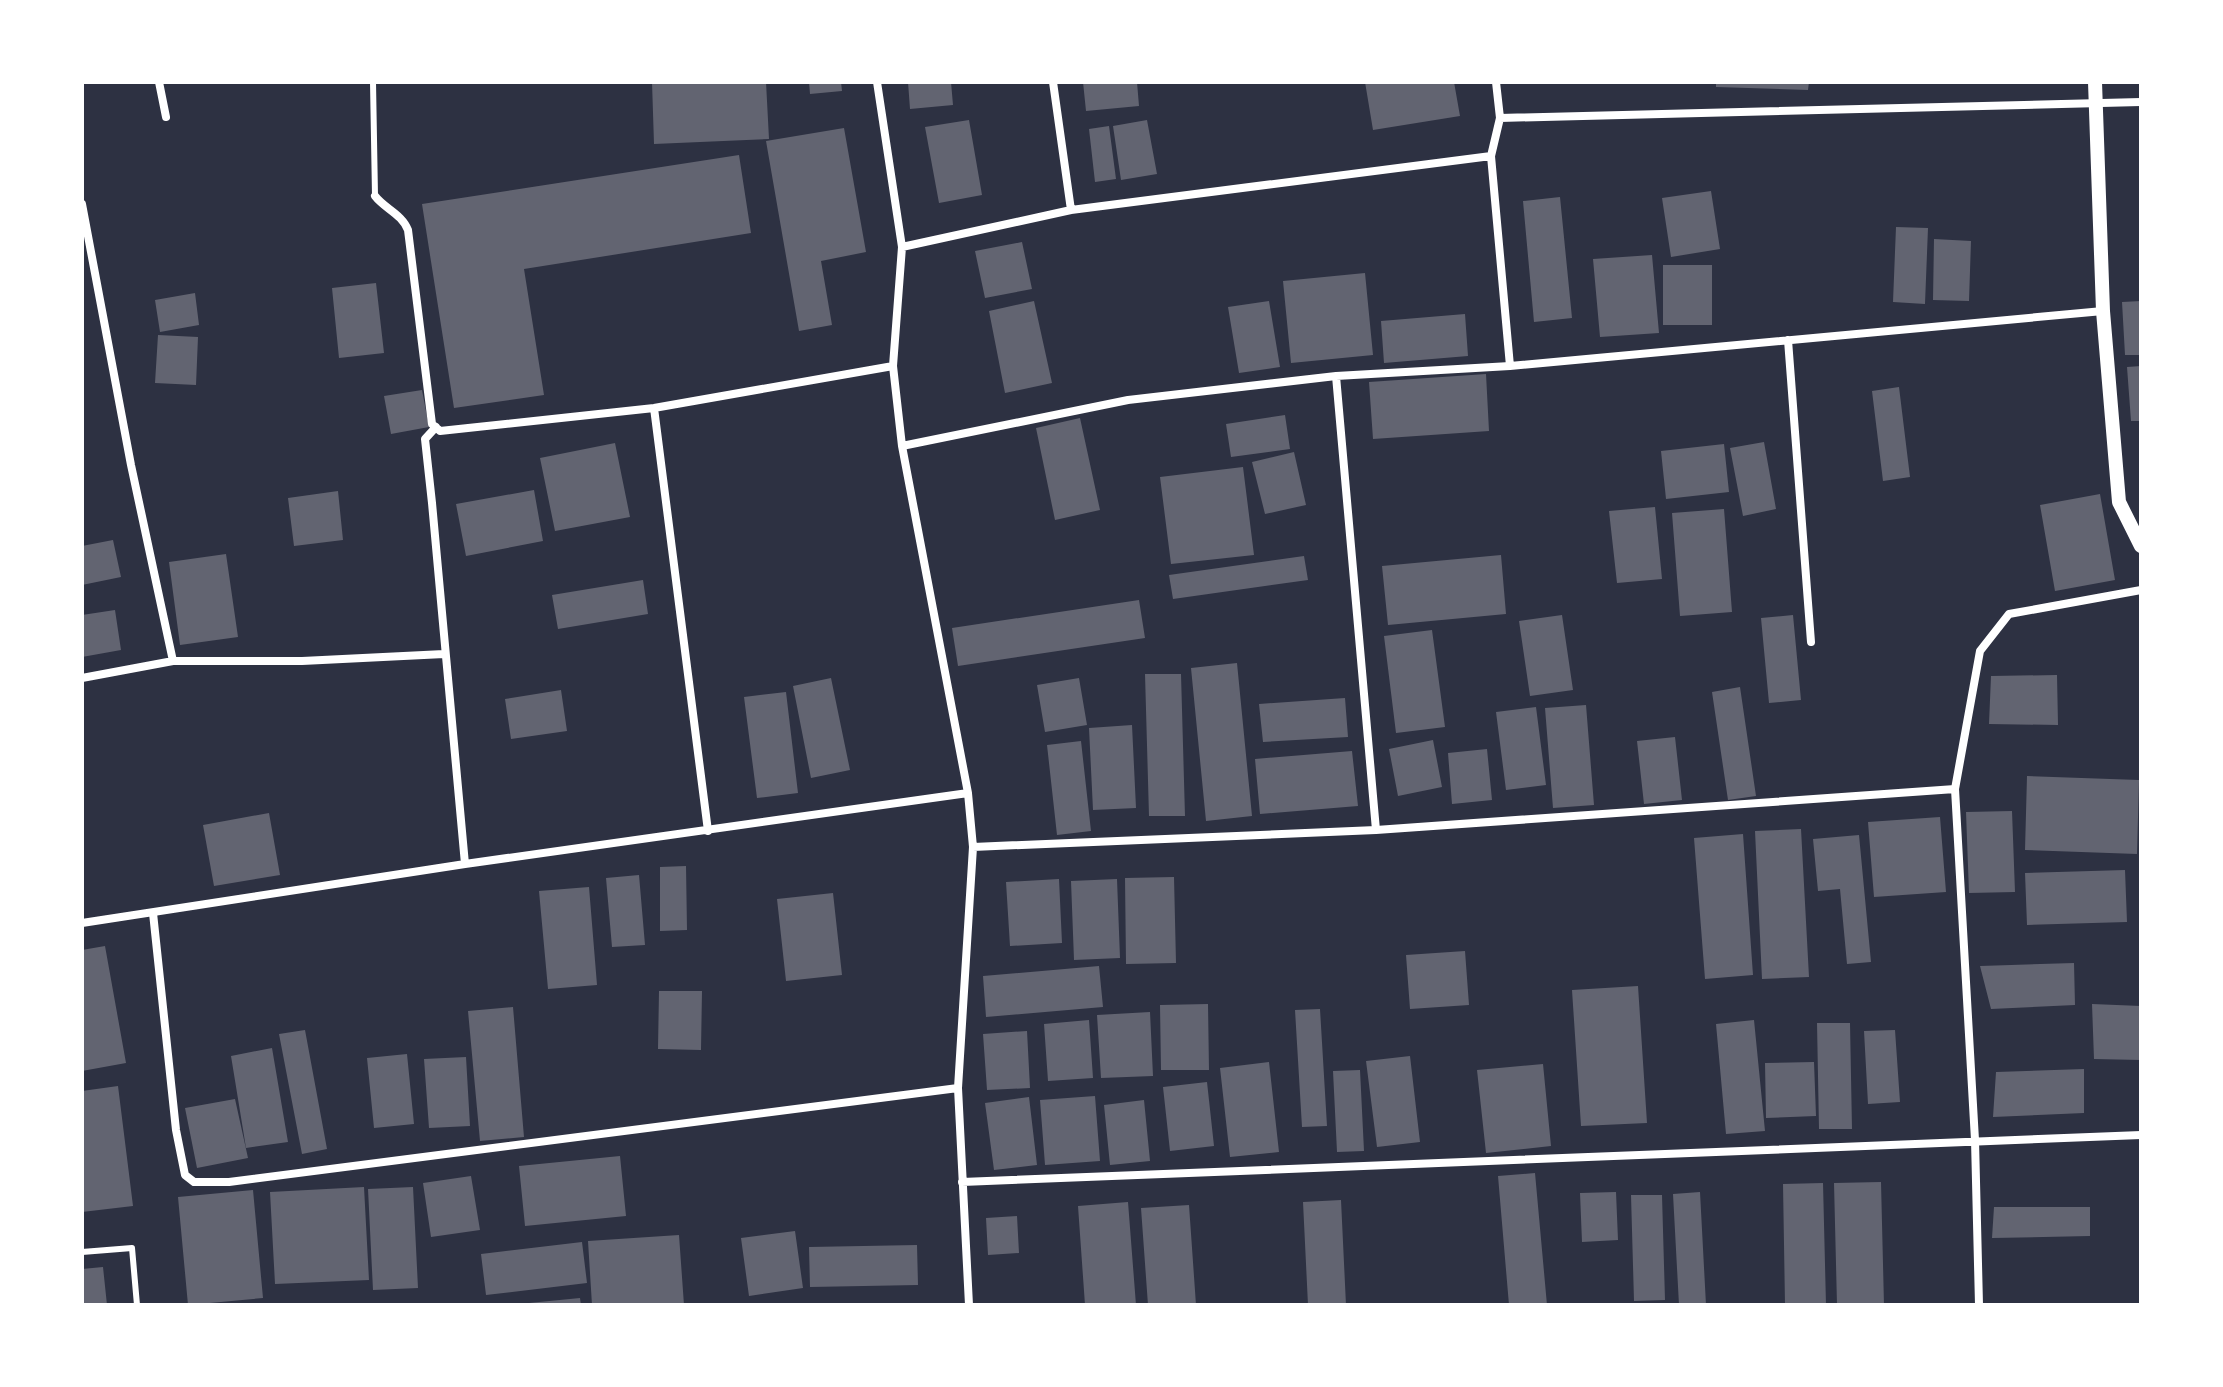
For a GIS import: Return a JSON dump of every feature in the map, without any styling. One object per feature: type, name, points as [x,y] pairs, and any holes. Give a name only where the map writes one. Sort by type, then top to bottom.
[{"type":"street","points":[[159,82],[166,117]]},
{"type":"street","points":[[877,82],[902,247],[893,366],[902,446],[968,793],[973,847],[958,1088],[969,1305]]},
{"type":"street","points":[[1053,82],[1071,210]]},
{"type":"street","points":[[1496,82],[1500,118],[1491,156],[1510,366]]},
{"type":"street","points":[[2095,82],[2103,311],[2119,502],[2141,546]]},
{"type":"street","points":[[1500,118],[2141,102]]},
{"type":"street","points":[[902,247],[1071,210],[1491,156]]},
{"type":"street","points":[[375,196],[383,207],[405,221],[408,230],[432,424],[446,432],[654,408],[893,366]]},
{"type":"street","points":[[82,204],[131,465],[173,661]]},
{"type":"street","points":[[902,446],[1128,400],[1336,376],[1510,366],[2103,311]]},
{"type":"street","points":[[1788,340],[1811,642]]},
{"type":"street","points":[[1336,376],[1376,830]]},
{"type":"street","points":[[654,408],[708,831]]},
{"type":"street","points":[[436,427],[425,439],[425,459],[432,503],[465,864]]},
{"type":"street","points":[[1979,1305],[1975,1140],[1955,789],[1980,651],[2009,614],[2141,590]]},
{"type":"street","points":[[82,678],[173,661],[302,661],[444,654]]},
{"type":"street","points":[[973,847],[1376,830],[1955,789]]},
{"type":"street","points":[[82,923],[465,864],[968,793]]},
{"type":"street","points":[[153,913],[176,1130],[185,1175],[194,1182],[229,1182],[958,1088]]},
{"type":"street","points":[[962,1182],[2141,1135]]},
{"type":"lane","points":[[373,82],[375,196]]},
{"type":"lane","points":[[82,1252],[132,1248],[137,1305]]},
{"type":"building","points":[[652,82],[766,82],[769,139],[654,144]]},
{"type":"building","points":[[809,82],[841,82],[842,91],[810,94]]},
{"type":"building","points":[[908,82],[951,82],[953,105],[910,109]]},
{"type":"building","points":[[1083,82],[1137,82],[1139,106],[1086,111]]},
{"type":"building","points":[[1365,82],[1454,82],[1460,116],[1373,130]]},
{"type":"building","points":[[1716,82],[1809,82],[1808,90],[1716,87]]},
{"type":"building","points":[[969,120],[982,195],[939,203],[925,127]]},
{"type":"building","points":[[1147,120],[1157,174],[1121,180],[1113,126]]},
{"type":"building","points":[[1109,126],[1116,179],[1095,182],[1089,129]]},
{"type":"building","points":[[844,128],[866,252],[821,261],[832,325],[799,331],[766,141]]},
{"type":"building","points":[[739,155],[751,233],[524,269],[544,395],[454,408],[422,204]]},
{"type":"building","points":[[1711,191],[1720,249],[1671,257],[1662,198]]},
{"type":"building","points":[[1560,197],[1572,318],[1534,322],[1523,201]]},
{"type":"building","points":[[1896,227],[1928,228],[1925,304],[1893,302]]},
{"type":"building","points":[[1934,239],[1971,241],[1969,301],[1933,300]]},
{"type":"building","points":[[1022,242],[1032,289],[985,298],[975,251]]},
{"type":"building","points":[[1652,255],[1659,333],[1600,337],[1593,259]]},
{"type":"building","points":[[1663,265],[1712,265],[1712,325],[1663,325]]},
{"type":"building","points":[[1365,273],[1373,355],[1291,363],[1283,281]]},
{"type":"building","points":[[376,283],[384,353],[339,358],[332,288]]},
{"type":"building","points":[[195,293],[199,325],[160,332],[155,300]]},
{"type":"building","points":[[1034,301],[1052,383],[1005,393],[989,311]]},
{"type":"building","points":[[1269,301],[1280,367],[1239,373],[1228,307]]},
{"type":"building","points":[[2141,301],[2141,355],[2125,355],[2122,302]]},
{"type":"building","points":[[1465,314],[1468,356],[1384,363],[1381,321]]},
{"type":"building","points":[[158,335],[198,337],[196,385],[155,383]]},
{"type":"building","points":[[2141,366],[2141,421],[2131,421],[2127,367]]},
{"type":"building","points":[[1486,374],[1489,431],[1373,439],[1369,382]]},
{"type":"building","points":[[1899,387],[1910,477],[1883,481],[1872,391]]},
{"type":"building","points":[[422,390],[429,427],[391,434],[384,396]]},
{"type":"building","points":[[1285,415],[1290,449],[1231,457],[1226,424]]},
{"type":"building","points":[[1080,418],[1100,510],[1055,520],[1036,428]]},
{"type":"building","points":[[1764,442],[1776,509],[1743,516],[1730,448]]},
{"type":"building","points":[[615,443],[630,517],[555,531],[540,458]]},
{"type":"building","points":[[1724,444],[1729,492],[1666,499],[1661,451]]},
{"type":"building","points":[[1294,452],[1306,505],[1265,514],[1252,462]]},
{"type":"building","points":[[1243,467],[1254,555],[1171,564],[1160,477]]},
{"type":"building","points":[[534,490],[543,541],[466,556],[456,504]]},
{"type":"building","points":[[338,491],[343,540],[294,546],[288,498]]},
{"type":"building","points":[[2100,494],[2115,580],[2055,591],[2040,505]]},
{"type":"building","points":[[1655,507],[1662,579],[1617,583],[1609,511]]},
{"type":"building","points":[[1724,509],[1732,612],[1680,616],[1672,513]]},
{"type":"building","points":[[113,540],[121,577],[82,585],[82,546]]},
{"type":"building","points":[[226,554],[238,637],[180,645],[169,562]]},
{"type":"building","points":[[1501,555],[1506,614],[1388,625],[1382,566]]},
{"type":"building","points":[[1304,556],[1308,580],[1173,599],[1169,575]]},
{"type":"building","points":[[643,580],[648,614],[558,629],[552,595]]},
{"type":"building","points":[[1139,600],[1145,638],[958,666],[952,628]]},
{"type":"building","points":[[115,610],[121,650],[82,657],[82,615]]},
{"type":"building","points":[[1562,615],[1573,690],[1530,696],[1519,621]]},
{"type":"building","points":[[1793,615],[1801,700],[1769,703],[1761,618]]},
{"type":"building","points":[[1432,630],[1445,727],[1396,733],[1384,636]]},
{"type":"building","points":[[1237,663],[1252,816],[1206,821],[1191,668]]},
{"type":"building","points":[[1145,674],[1181,674],[1185,816],[1149,816]]},
{"type":"building","points":[[2057,675],[2058,725],[1989,724],[1991,676]]},
{"type":"building","points":[[831,678],[850,770],[811,778],[793,686]]},
{"type":"building","points":[[1079,678],[1087,725],[1045,732],[1037,685]]},
{"type":"building","points":[[1740,687],[1756,796],[1728,800],[1712,692]]},
{"type":"building","points":[[561,690],[567,731],[511,739],[505,699]]},
{"type":"building","points":[[786,692],[798,793],[757,798],[744,697]]},
{"type":"building","points":[[1345,698],[1348,737],[1263,742],[1259,704]]},
{"type":"building","points":[[1586,705],[1594,805],[1553,808],[1545,708]]},
{"type":"building","points":[[1536,707],[1546,785],[1506,790],[1496,712]]},
{"type":"building","points":[[1132,725],[1136,808],[1093,810],[1089,728]]},
{"type":"building","points":[[1675,737],[1682,800],[1644,804],[1637,741]]},
{"type":"building","points":[[1433,740],[1442,787],[1398,796],[1389,749]]},
{"type":"building","points":[[1081,741],[1091,831],[1057,835],[1047,745]]},
{"type":"building","points":[[1487,749],[1492,800],[1452,804],[1448,753]]},
{"type":"building","points":[[1352,751],[1358,806],[1260,814],[1255,759]]},
{"type":"building","points":[[2027,776],[2139,780],[2137,854],[2025,850]]},
{"type":"building","points":[[2012,811],[2015,892],[1969,893],[1966,812]]},
{"type":"building","points":[[269,813],[280,875],[214,886],[203,825]]},
{"type":"building","points":[[1940,817],[1946,892],[1874,897],[1868,822]]},
{"type":"building","points":[[1801,829],[1809,977],[1762,979],[1755,831]]},
{"type":"building","points":[[1743,834],[1753,975],[1705,979],[1694,838]]},
{"type":"building","points":[[1859,835],[1871,962],[1847,964],[1840,889],[1818,891],[1813,839]]},
{"type":"building","points":[[686,866],[687,930],[660,931],[660,867]]},
{"type":"building","points":[[2125,870],[2127,922],[2027,925],[2025,873]]},
{"type":"building","points":[[639,875],[645,945],[612,947],[606,878]]},
{"type":"building","points":[[1174,877],[1176,963],[1126,964],[1125,878]]},
{"type":"building","points":[[1059,879],[1062,943],[1010,946],[1006,882]]},
{"type":"building","points":[[1117,879],[1120,958],[1074,960],[1071,881]]},
{"type":"building","points":[[589,887],[597,985],[548,989],[539,891]]},
{"type":"building","points":[[833,893],[842,975],[786,981],[777,899]]},
{"type":"building","points":[[105,946],[126,1063],[82,1071],[82,950]]},
{"type":"building","points":[[1465,951],[1469,1005],[1410,1009],[1406,955]]},
{"type":"building","points":[[2074,963],[2075,1005],[1991,1009],[1980,966]]},
{"type":"building","points":[[1099,966],[1103,1007],[986,1017],[983,976]]},
{"type":"building","points":[[1638,986],[1647,1123],[1581,1126],[1572,990]]},
{"type":"building","points":[[659,991],[702,991],[701,1050],[658,1049]]},
{"type":"building","points":[[1208,1004],[1209,1070],[1161,1070],[1160,1005]]},
{"type":"building","points":[[2092,1004],[2141,1006],[2141,1060],[2094,1059]]},
{"type":"building","points":[[513,1007],[524,1137],[480,1141],[468,1011]]},
{"type":"building","points":[[1320,1009],[1327,1126],[1302,1127],[1295,1010]]},
{"type":"building","points":[[1150,1012],[1153,1076],[1101,1078],[1097,1015]]},
{"type":"building","points":[[1089,1020],[1093,1078],[1048,1081],[1044,1024]]},
{"type":"building","points":[[1754,1020],[1765,1131],[1726,1134],[1716,1024]]},
{"type":"building","points":[[1817,1023],[1850,1023],[1852,1129],[1819,1129]]},
{"type":"building","points":[[305,1030],[327,1149],[302,1154],[279,1034]]},
{"type":"building","points":[[1895,1030],[1900,1102],[1868,1104],[1864,1031]]},
{"type":"building","points":[[1027,1031],[1030,1088],[987,1090],[983,1034]]},
{"type":"building","points":[[272,1048],[288,1142],[246,1148],[231,1056]]},
{"type":"building","points":[[407,1054],[414,1124],[374,1128],[367,1058]]},
{"type":"building","points":[[1410,1056],[1420,1142],[1377,1147],[1366,1061]]},
{"type":"building","points":[[466,1057],[470,1126],[429,1128],[424,1059]]},
{"type":"building","points":[[1269,1062],[1279,1152],[1230,1157],[1220,1068]]},
{"type":"building","points":[[1814,1062],[1816,1116],[1766,1118],[1765,1063]]},
{"type":"building","points":[[1543,1064],[1551,1146],[1486,1153],[1477,1070]]},
{"type":"building","points":[[2084,1069],[2084,1113],[1993,1117],[1996,1072]]},
{"type":"building","points":[[1360,1070],[1364,1151],[1337,1152],[1333,1071]]},
{"type":"building","points":[[1207,1082],[1214,1146],[1170,1151],[1163,1087]]},
{"type":"building","points":[[118,1086],[133,1206],[82,1212],[82,1091]]},
{"type":"building","points":[[1095,1096],[1100,1161],[1045,1165],[1040,1100]]},
{"type":"building","points":[[1029,1097],[1037,1165],[994,1170],[985,1103]]},
{"type":"building","points":[[235,1099],[248,1158],[197,1168],[185,1108]]},
{"type":"building","points":[[1144,1100],[1150,1161],[1110,1165],[1104,1105]]},
{"type":"building","points":[[620,1156],[626,1216],[525,1226],[519,1166]]},
{"type":"building","points":[[1535,1173],[1547,1305],[1509,1305],[1498,1176]]},
{"type":"building","points":[[471,1176],[480,1230],[431,1237],[423,1183]]},
{"type":"building","points":[[1881,1182],[1884,1305],[1837,1305],[1834,1183]]},
{"type":"building","points":[[1823,1183],[1826,1305],[1785,1305],[1783,1184]]},
{"type":"building","points":[[364,1187],[369,1280],[275,1284],[270,1192]]},
{"type":"building","points":[[413,1187],[418,1288],[373,1290],[368,1189]]},
{"type":"building","points":[[253,1190],[263,1298],[188,1305],[178,1197]]},
{"type":"building","points":[[1616,1192],[1618,1240],[1582,1242],[1580,1193]]},
{"type":"building","points":[[1700,1192],[1706,1305],[1679,1305],[1673,1194]]},
{"type":"building","points":[[1631,1195],[1662,1195],[1665,1300],[1634,1301]]},
{"type":"building","points":[[1341,1200],[1346,1305],[1308,1305],[1303,1202]]},
{"type":"building","points":[[1128,1202],[1136,1305],[1085,1305],[1078,1206]]},
{"type":"building","points":[[1189,1205],[1196,1305],[1148,1305],[1141,1208]]},
{"type":"building","points":[[1994,1207],[2090,1207],[2090,1236],[1992,1238]]},
{"type":"building","points":[[1017,1216],[1019,1253],[988,1255],[986,1218]]},
{"type":"building","points":[[795,1231],[803,1288],[749,1296],[741,1238]]},
{"type":"building","points":[[679,1235],[684,1305],[592,1305],[588,1241]]},
{"type":"building","points":[[582,1242],[587,1283],[486,1295],[481,1254]]},
{"type":"building","points":[[917,1245],[918,1285],[810,1287],[809,1247]]},
{"type":"building","points":[[103,1267],[107,1305],[82,1305],[82,1269]]},
{"type":"building","points":[[580,1298],[581,1305],[529,1303]]}]
